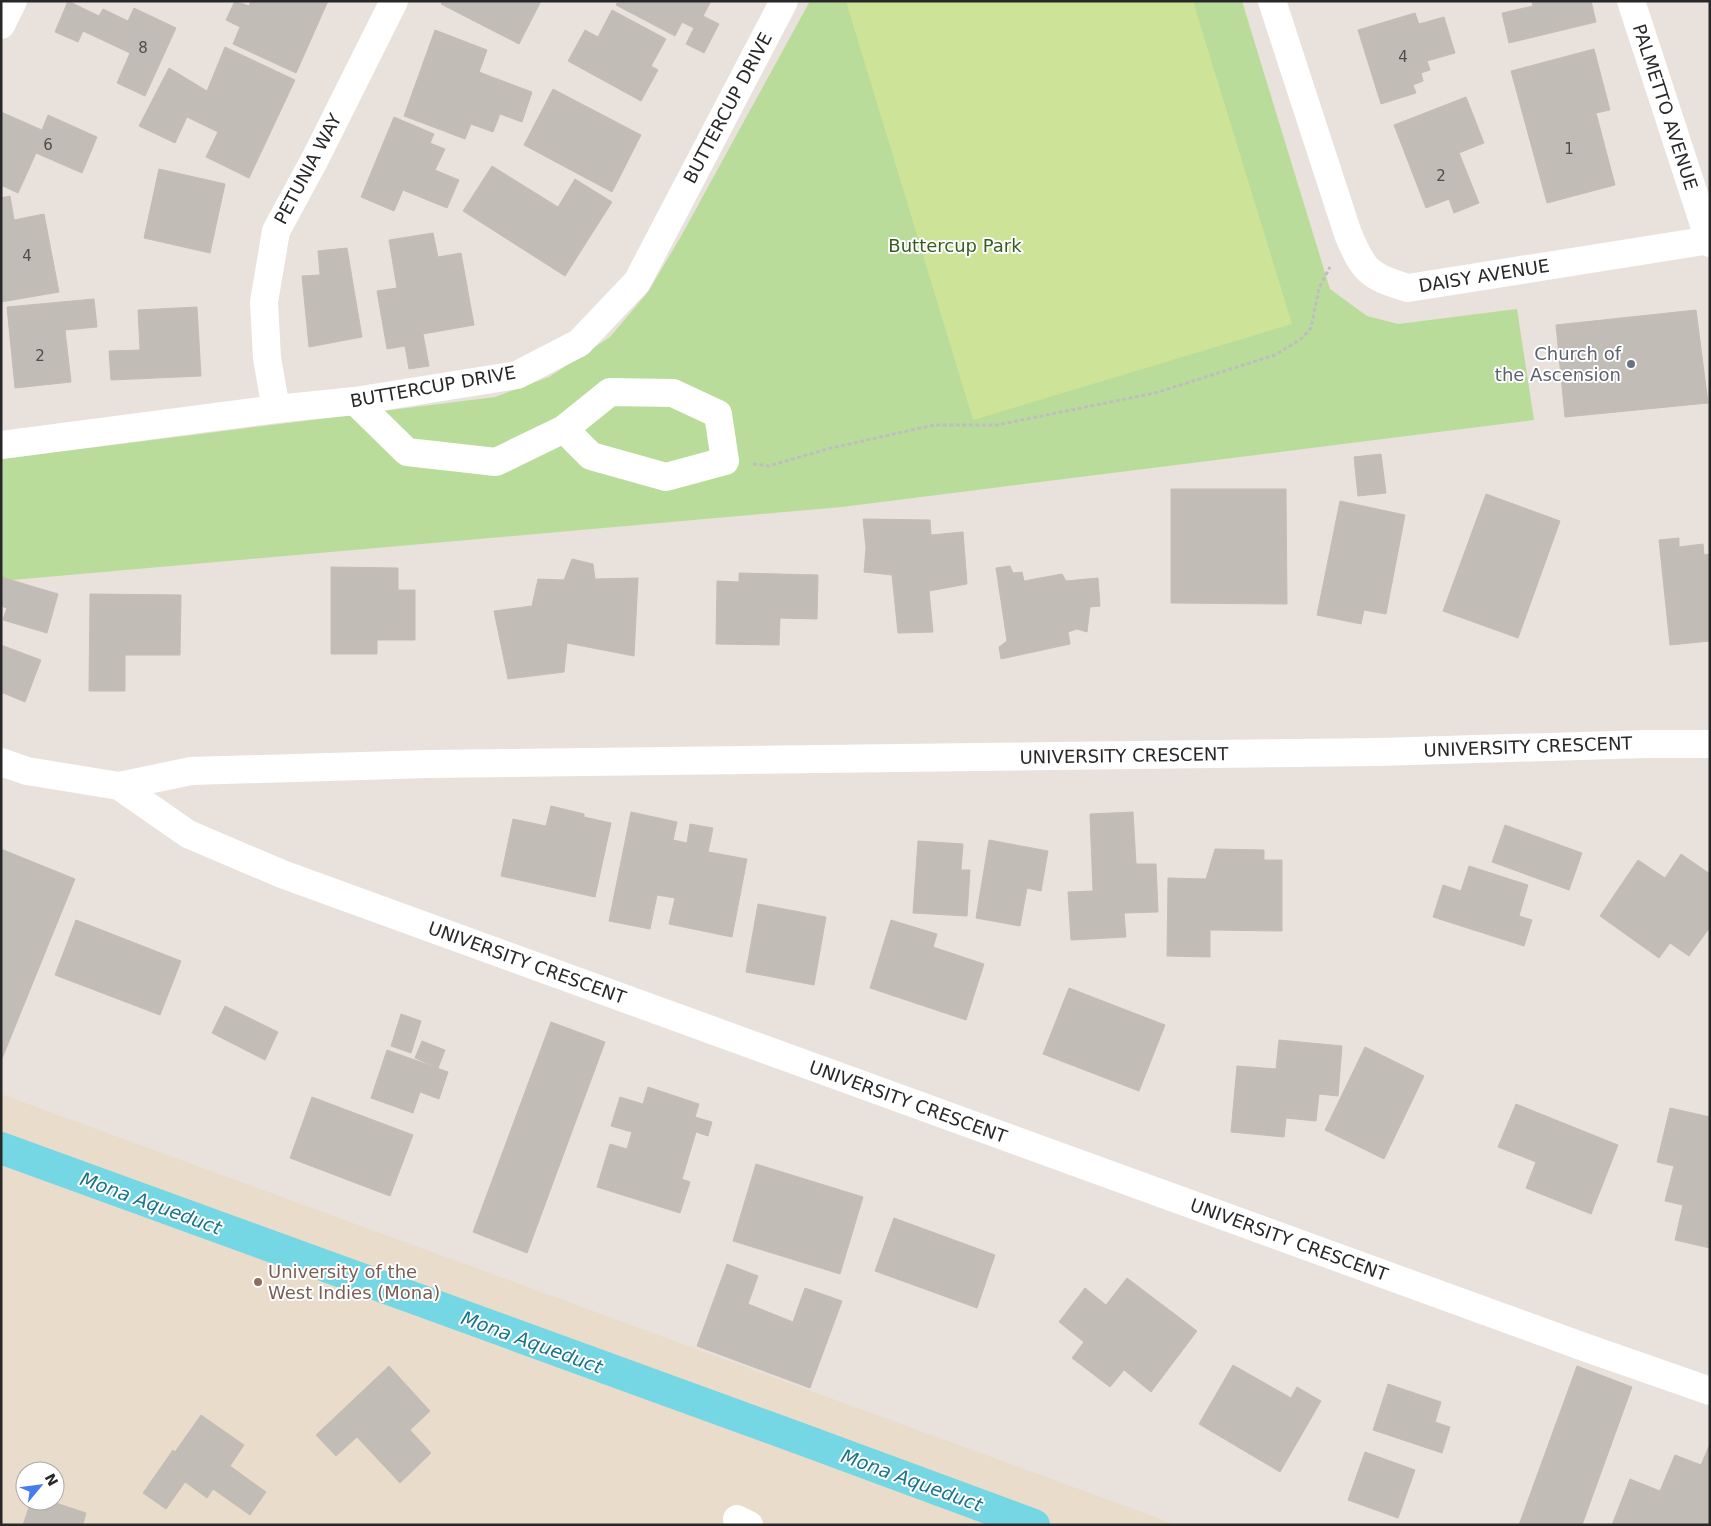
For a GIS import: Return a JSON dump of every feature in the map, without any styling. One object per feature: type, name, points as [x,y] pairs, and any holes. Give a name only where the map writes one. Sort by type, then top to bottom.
[{"type":"street","points":[[1,25],[13,1]]},
{"type":"street","name":"PETUNIA WAY","points":[[276,408],[267,358],[264,302],[276,231],[394,1]]},
{"type":"street","name":"BUTTERCUP DRIVE","points":[[1,445],[276,408],[355,401],[517,375],[579,343],[637,282],[784,1]]},
{"type":"street","name":"DAISY AVENUE","points":[[1272,1],[1348,234],[1357,255],[1371,274],[1390,283],[1408,288],[1709,241]]},
{"type":"street","name":"PALMETTO AVENUE","points":[[1632,1],[1709,241]]},
{"type":"street","points":[[355,401],[407,452],[496,462],[564,429],[610,392],[673,393],[718,414],[725,461],[666,477],[592,456],[564,429]]},
{"type":"street","name":"UNIVERSITY CRESCENT","points":[[1,762],[27,770],[119,786],[191,771],[372,766],[1378,752],[1646,744],[1710,744]]},
{"type":"street","name":"UNIVERSITY CRESCENT","points":[[119,786],[188,834],[282,874],[1710,1391]]},
{"type":"path","points":[[725,461],[769,466],[827,449],[934,426],[997,425],[1155,393],[1275,355],[1301,339],[1311,328],[1319,288],[1348,234]]},
{"type":"shaded area","name":"University of the West Indies (Mona)","points":[[1,1094],[1177,1525],[1,1525]]},
{"type":"green space","name":"Buttercup Park","points":[[810,1],[1242,1],[1330,289],[1367,316],[1398,324],[1517,309],[1534,420],[842,507],[1,581],[1,459],[495,397],[549,377],[610,337],[648,292],[680,238]]},
{"type":"green space","points":[[846,1],[1193,1],[1292,324],[973,420]]},
{"type":"building","points":[[68,1],[99,16],[103,9],[128,21],[134,8],[176,28],[145,96],[117,83],[130,53],[83,31],[78,42],[55,32]]},
{"type":"building","points":[[235,1],[249,6],[251,1],[328,1],[296,73],[233,44],[240,27],[226,20]]},
{"type":"building","points":[[442,1],[541,1],[519,44],[441,4]]},
{"type":"building","points":[[618,1],[711,1],[703,16],[719,24],[704,53],[686,44],[694,28],[682,22],[675,36],[616,5]]},
{"type":"building","points":[[1532,1],[1591,1],[1596,22],[1509,43],[1502,13],[1533,6]]},
{"type":"building","points":[[612,10],[666,39],[651,66],[658,70],[641,101],[568,61],[585,30],[598,37]]},
{"type":"building","points":[[1415,13],[1419,24],[1444,17],[1455,53],[1427,61],[1430,70],[1421,73],[1423,81],[1413,85],[1416,93],[1381,104],[1358,30]]},
{"type":"building","points":[[435,30],[487,50],[479,72],[532,92],[522,122],[500,114],[493,132],[471,124],[465,139],[404,116]]},
{"type":"building","points":[[225,47],[295,80],[249,178],[206,157],[218,132],[187,117],[175,143],[139,126],[169,68],[207,91]]},
{"type":"building","points":[[1594,49],[1610,110],[1596,113],[1615,185],[1547,203],[1511,71]]},
{"type":"building","points":[[553,89],[641,135],[612,192],[524,145]]},
{"type":"building","points":[[1466,97],[1484,143],[1459,153],[1479,203],[1454,213],[1449,199],[1426,208],[1394,125]]},
{"type":"building","points":[[1,112],[42,130],[48,115],[97,137],[82,173],[36,153],[18,193],[1,185]]},
{"type":"building","points":[[394,117],[434,134],[430,143],[445,149],[435,170],[459,180],[447,208],[403,190],[394,211],[361,197]]},
{"type":"building","points":[[492,166],[558,207],[575,179],[612,202],[565,276],[463,211]]},
{"type":"building","points":[[159,169],[225,184],[210,253],[144,238]]},
{"type":"building","points":[[10,196],[14,220],[44,214],[59,292],[1,302],[1,198]]},
{"type":"building","points":[[433,233],[438,257],[461,253],[474,325],[423,334],[429,366],[409,369],[405,346],[387,349],[377,291],[397,288],[389,240]]},
{"type":"building","points":[[347,248],[362,337],[309,347],[302,276],[320,275],[318,251]]},
{"type":"building","points":[[94,299],[97,327],[65,330],[71,382],[15,388],[7,307]]},
{"type":"building","points":[[197,307],[201,376],[111,380],[109,351],[140,350],[138,310]]},
{"type":"building","name":"Church of the Ascension","points":[[1696,310],[1708,403],[1565,417],[1556,325]]},
{"type":"building","points":[[1381,454],[1386,493],[1358,496],[1354,457]]},
{"type":"building","points":[[1171,489],[1286,489],[1287,604],[1171,603]]},
{"type":"building","points":[[1486,494],[1560,521],[1518,638],[1443,611]]},
{"type":"building","points":[[1340,501],[1405,515],[1386,614],[1364,610],[1361,624],[1317,615]]},
{"type":"building","points":[[863,519],[930,520],[931,535],[963,532],[967,584],[929,591],[933,632],[898,633],[892,575],[864,572],[866,548]]},
{"type":"building","points":[[1679,538],[1679,547],[1703,544],[1704,555],[1710,554],[1710,641],[1670,645],[1659,540]]},
{"type":"building","points":[[572,559],[593,564],[595,579],[638,578],[634,656],[567,643],[564,672],[508,679],[494,611],[532,606],[538,579],[564,580]]},
{"type":"building","points":[[1010,566],[1013,573],[1022,572],[1024,581],[1062,574],[1066,581],[1098,578],[1100,606],[1090,607],[1087,632],[1077,629],[1068,632],[1070,644],[1001,659],[999,647],[1007,641],[996,568]]},
{"type":"building","points":[[331,567],[398,568],[398,590],[415,590],[415,640],[377,640],[377,654],[331,654]]},
{"type":"building","points":[[739,573],[818,575],[817,619],[780,618],[779,645],[716,644],[717,581],[739,582]]},
{"type":"building","points":[[1,577],[58,594],[47,633],[3,620],[7,608],[1,606]]},
{"type":"building","points":[[90,594],[181,595],[180,655],[125,655],[125,691],[89,691]]},
{"type":"building","points":[[1,645],[41,660],[25,702],[1,692]]},
{"type":"building","points":[[551,806],[584,814],[584,817],[611,823],[595,897],[501,876],[513,819],[546,826]]},
{"type":"building","points":[[631,812],[677,822],[673,840],[687,843],[690,824],[713,828],[708,852],[747,859],[732,937],[669,924],[675,898],[657,895],[650,929],[609,921]]},
{"type":"building","points":[[1133,812],[1136,864],[1156,864],[1158,912],[1124,913],[1126,937],[1071,940],[1068,892],[1093,891],[1090,814]]},
{"type":"building","points":[[1505,825],[1582,853],[1569,890],[1492,862]]},
{"type":"building","points":[[989,840],[1048,851],[1041,891],[1027,888],[1020,926],[976,918]]},
{"type":"building","points":[[918,841],[963,844],[961,870],[970,870],[967,916],[913,913]]},
{"type":"building","points":[[1,849],[75,879],[1,1061]]},
{"type":"building","points":[[1215,849],[1264,850],[1264,860],[1282,860],[1282,931],[1210,930],[1210,957],[1167,956],[1168,878],[1206,879]]},
{"type":"building","points":[[1681,854],[1710,874],[1710,927],[1689,956],[1670,943],[1659,958],[1600,916],[1638,860],[1665,878]]},
{"type":"building","points":[[1469,866],[1528,885],[1519,916],[1532,920],[1524,946],[1433,917],[1443,885],[1461,891]]},
{"type":"building","points":[[758,904],[826,917],[814,985],[746,972]]},
{"type":"building","points":[[76,920],[181,961],[160,1015],[55,975]]},
{"type":"building","points":[[891,920],[937,934],[933,947],[984,964],[966,1020],[870,988]]},
{"type":"building","points":[[1069,988],[1165,1025],[1139,1091],[1043,1054]]},
{"type":"building","points":[[225,1006],[278,1032],[265,1060],[212,1033]]},
{"type":"building","points":[[401,1014],[421,1021],[411,1053],[391,1046]]},
{"type":"building","points":[[551,1022],[605,1042],[527,1253],[473,1232]]},
{"type":"building","points":[[1279,1040],[1342,1046],[1338,1096],[1319,1094],[1316,1121],[1286,1118],[1284,1137],[1231,1132],[1237,1066],[1276,1069]]},
{"type":"building","points":[[422,1041],[445,1050],[438,1068],[415,1058]]},
{"type":"building","points":[[1365,1047],[1424,1076],[1384,1159],[1325,1130]]},
{"type":"building","points":[[387,1050],[448,1072],[439,1099],[420,1092],[413,1113],[371,1098]]},
{"type":"building","points":[[648,1087],[699,1104],[695,1117],[712,1122],[708,1136],[696,1132],[682,1179],[690,1182],[680,1213],[597,1187],[610,1144],[627,1149],[632,1132],[611,1126],[620,1097],[643,1104]]},
{"type":"building","points":[[312,1097],[413,1135],[390,1196],[290,1158]]},
{"type":"building","points":[[1516,1104],[1618,1145],[1591,1214],[1526,1188],[1536,1162],[1498,1147]]},
{"type":"building","points":[[1670,1108],[1710,1117],[1710,1248],[1675,1240],[1683,1205],[1665,1201],[1674,1166],[1657,1162]]},
{"type":"building","points":[[756,1164],[863,1197],[840,1274],[733,1241]]},
{"type":"building","points":[[894,1218],[995,1255],[977,1308],[875,1271]]},
{"type":"building","points":[[727,1264],[758,1276],[748,1304],[793,1322],[805,1288],[842,1301],[810,1388],[697,1346]]},
{"type":"building","points":[[1127,1278],[1197,1331],[1151,1392],[1124,1370],[1110,1387],[1072,1358],[1084,1342],[1059,1322],[1085,1288],[1106,1305]]},
{"type":"building","points":[[1233,1365],[1291,1398],[1297,1387],[1321,1401],[1280,1472],[1199,1424]]},
{"type":"building","points":[[389,1366],[430,1411],[410,1430],[431,1453],[400,1483],[357,1437],[336,1456],[316,1435]]},
{"type":"building","points":[[1577,1366],[1632,1387],[1582,1525],[1519,1525]]},
{"type":"building","points":[[1388,1384],[1441,1402],[1435,1422],[1450,1427],[1442,1453],[1373,1430]]},
{"type":"building","points":[[201,1415],[244,1445],[230,1466],[266,1492],[250,1515],[213,1489],[207,1498],[185,1482],[166,1509],[143,1493],[173,1450],[175,1452]]},
{"type":"building","points":[[1710,1444],[1710,1525],[1612,1525],[1630,1479],[1660,1491],[1675,1455],[1701,1465]]},
{"type":"building","points":[[1365,1452],[1415,1470],[1398,1518],[1348,1500]]},
{"type":"building","points":[[65,1506],[86,1513],[84,1525],[23,1525],[28,1511],[65,1511]]},
{"type":"waterway","name":"Mona Aqueduct","points":[[1,1148],[1034,1525]]},
{"type":"place","name":"Church of the Ascension","points":[[1631,364]]},
{"type":"place","name":"University of the West Indies (Mona)","points":[[258,1282]]}]
